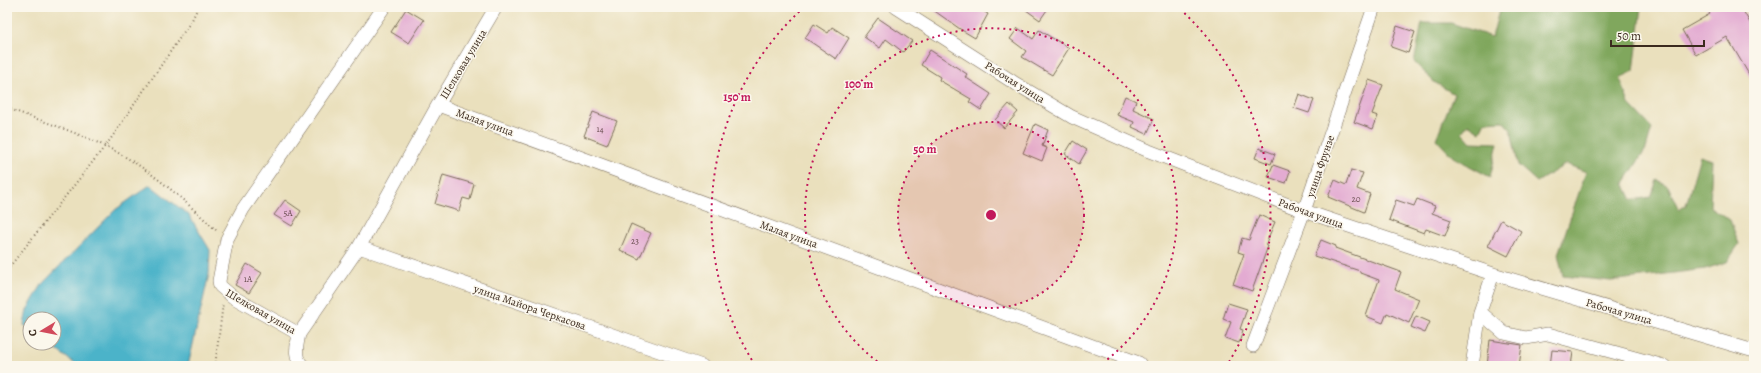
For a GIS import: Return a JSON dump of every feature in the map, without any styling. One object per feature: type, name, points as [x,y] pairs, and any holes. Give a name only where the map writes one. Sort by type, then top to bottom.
[{"type":"street","name":"Шелковая улица","points":[[384,7],[243,209],[227,239],[219,280],[220,286],[226,292],[299,334],[359,247],[438,105],[496,7]]},
{"type":"street","name":"Рабочая улица","points":[[896,7],[1072,118],[1149,151],[1304,211],[1493,274],[1754,351]]},
{"type":"street","name":"улица Фрунзе","points":[[1253,346],[1304,211],[1374,7]]},
{"type":"street","name":"Малая улица","points":[[438,105],[1139,363]]},
{"type":"street","name":"улица Майора Черкасова","points":[[359,247],[702,366]]},
{"type":"street","points":[[1472,366],[1480,312],[1493,274]]},
{"type":"street","points":[[1480,312],[1504,333],[1526,338],[1548,334],[1620,360],[1664,366]]},
{"type":"street","points":[[299,334],[296,353],[299,363],[303,366]]},
{"type":"path","points":[[7,270],[105,146],[192,20],[198,7]]},
{"type":"path","points":[[7,108],[105,146],[135,163],[160,182],[227,239]]},
{"type":"path","points":[[215,366],[226,292]]},
{"type":"green space","points":[[1500,7],[1642,7],[1634,71],[1620,78],[1629,104],[1652,128],[1646,149],[1624,183],[1632,200],[1651,197],[1657,180],[1668,186],[1679,210],[1686,205],[1700,156],[1712,160],[1710,207],[1730,220],[1739,244],[1727,262],[1705,269],[1611,281],[1563,276],[1558,254],[1586,172],[1566,164],[1537,182],[1518,165],[1511,130],[1503,121],[1485,122],[1480,132],[1468,124],[1462,132],[1471,142],[1498,143],[1490,177],[1453,157],[1436,139],[1454,94],[1434,82],[1414,62],[1422,23],[1451,23],[1492,37]]},
{"type":"water","points":[[150,185],[189,215],[210,250],[209,274],[188,366],[78,366],[58,351],[62,351],[62,311],[27,311],[43,283],[115,210]]},
{"type":"building","points":[[929,7],[976,7],[988,14],[975,38]]},
{"type":"building","points":[[1022,7],[1049,7],[1040,20]]},
{"type":"building","points":[[1706,7],[1741,7],[1754,30],[1754,83],[1727,37],[1696,55],[1682,30],[1710,14]]},
{"type":"building","points":[[406,9],[424,20],[409,43],[391,32]]},
{"type":"building","points":[[878,18],[912,41],[903,52],[886,39],[880,48],[864,37]]},
{"type":"building","points":[[814,24],[828,33],[832,27],[849,38],[836,59],[805,38]]},
{"type":"building","points":[[1397,26],[1415,32],[1408,53],[1391,47]]},
{"type":"building","points":[[1018,28],[1033,39],[1039,30],[1069,48],[1052,75],[1022,57],[1026,51],[1010,39]]},
{"type":"building","points":[[930,50],[967,74],[965,77],[991,94],[981,110],[969,102],[971,99],[939,80],[940,77],[921,65]]},
{"type":"building","points":[[1369,80],[1383,85],[1372,114],[1378,116],[1373,129],[1354,122]]},
{"type":"building","points":[[1299,94],[1314,100],[1309,113],[1294,108]]},
{"type":"building","points":[[1125,96],[1136,101],[1133,109],[1154,119],[1147,134],[1132,127],[1134,122],[1117,115]]},
{"type":"building","points":[[1009,104],[1018,112],[1004,128],[995,120]]},
{"type":"building","points":[[593,112],[617,121],[607,145],[584,136]]},
{"type":"building","points":[[1035,124],[1048,130],[1042,146],[1047,148],[1042,161],[1023,153]]},
{"type":"building","points":[[1073,141],[1087,150],[1079,164],[1065,154]]},
{"type":"building","points":[[1259,148],[1275,154],[1271,164],[1255,158]]},
{"type":"building","points":[[1273,165],[1290,171],[1286,183],[1268,177]]},
{"type":"building","points":[[1351,170],[1363,173],[1357,189],[1370,194],[1364,212],[1328,197],[1335,180],[1346,185]]},
{"type":"building","points":[[443,175],[474,184],[470,200],[463,198],[459,211],[435,204]]},
{"type":"building","points":[[1417,199],[1435,206],[1432,213],[1451,220],[1445,236],[1426,229],[1424,233],[1389,220],[1396,200],[1414,206]]},
{"type":"building","points":[[285,200],[301,211],[292,226],[274,215]]},
{"type":"building","points":[[1259,215],[1275,222],[1265,245],[1268,246],[1252,291],[1233,284],[1244,254],[1238,252],[1242,238],[1249,240]]},
{"type":"building","points":[[1501,220],[1521,231],[1508,256],[1488,246]]},
{"type":"building","points":[[631,224],[651,233],[639,259],[620,250]]},
{"type":"building","points":[[1321,240],[1336,246],[1335,248],[1401,272],[1395,289],[1419,299],[1409,323],[1387,313],[1383,323],[1366,316],[1379,280],[1360,273],[1360,271],[1314,256]]},
{"type":"building","points":[[247,264],[262,273],[249,293],[235,285]]},
{"type":"building","points":[[1228,303],[1247,309],[1240,329],[1243,330],[1239,343],[1225,338],[1231,322],[1223,319]]},
{"type":"building","points":[[1416,316],[1430,322],[1425,333],[1411,327]]},
{"type":"building","points":[[1490,340],[1522,345],[1519,366],[1487,366]]},
{"type":"building","points":[[1552,350],[1573,352],[1571,366],[1550,366]]}]
